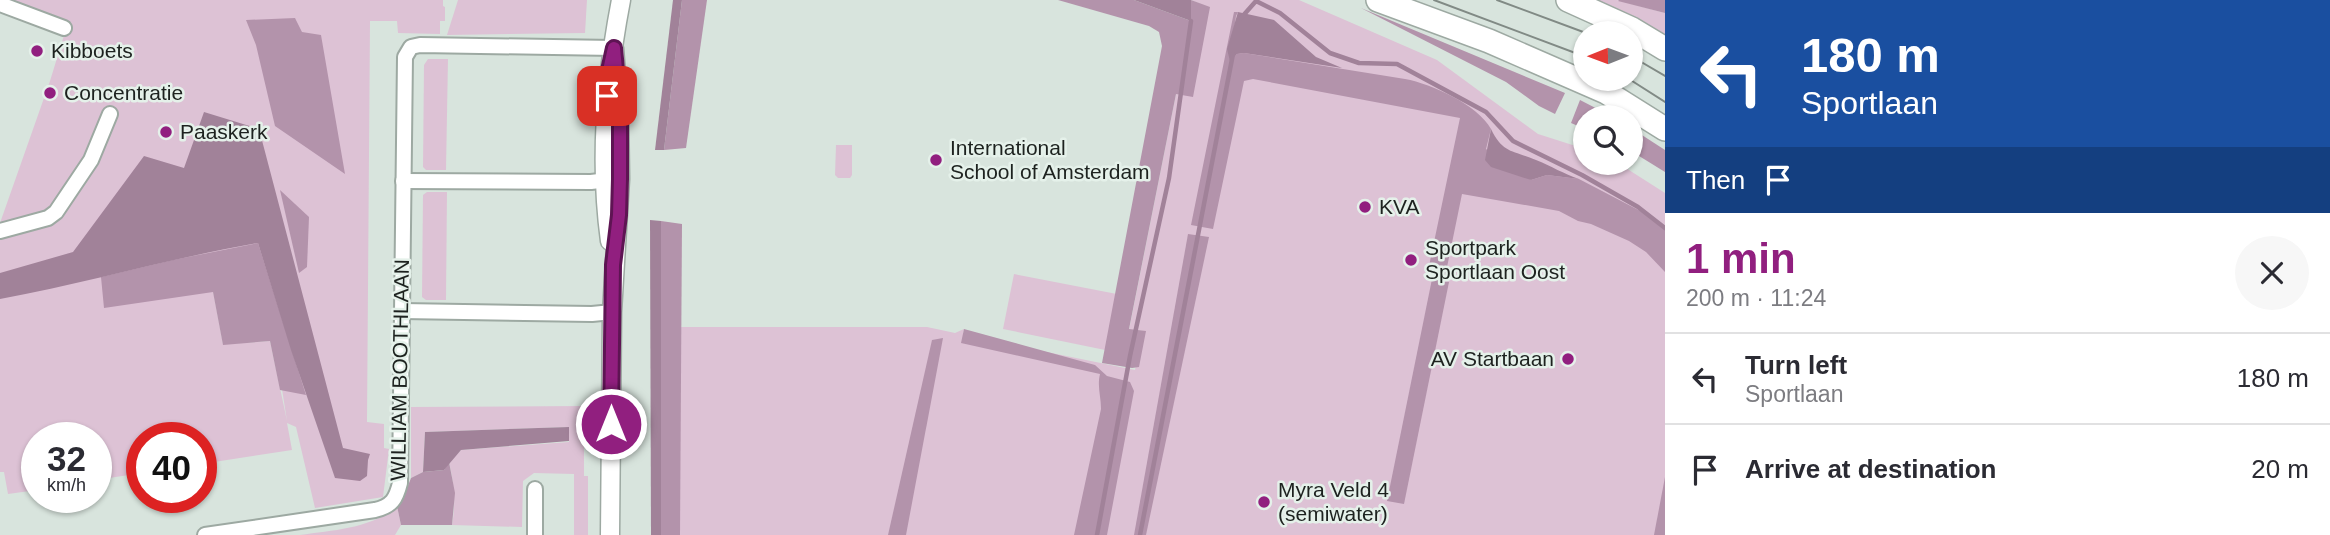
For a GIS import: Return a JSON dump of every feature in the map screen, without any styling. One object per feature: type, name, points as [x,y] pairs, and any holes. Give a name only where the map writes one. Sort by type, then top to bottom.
[{"type":"main road","points":[[1378,0],[1489,41],[1606,92],[1665,129]]},
{"type":"main road","points":[[1568,0],[1632,29],[1665,49]]},
{"type":"street","points":[[610,535],[613,265],[607,215],[613,179],[608,75],[621,0]]},
{"type":"street","points":[[0,4],[64,28]]},
{"type":"street","name":"WILLIAM BOOTHLAAN","points":[[205,535],[386,508],[396,499],[400,483],[404,57],[411,47],[614,48]]},
{"type":"street","points":[[0,231],[48,218],[56,212],[91,160],[110,114]]},
{"type":"street","points":[[403,181],[592,182],[613,179]]},
{"type":"street","points":[[402,311],[612,312]]},
{"type":"street","points":[[535,489],[535,535]]},
{"type":"shaded area","points":[[0,0],[443,0],[445,21],[440,21],[440,34],[398,33],[397,21],[370,21],[367,422],[384,424],[384,448],[389,449],[383,497],[315,508],[296,427],[287,423],[292,450],[217,462],[217,422],[126,422],[126,475],[112,478],[112,422],[21,422],[21,492],[8,494],[4,472],[0,472],[0,223],[65,32]],"holes":[[[252,275],[276,351],[287,421],[270,341],[223,344],[213,291],[104,307],[104,299]]]},
{"type":"shaded area","points":[[458,0],[587,0],[585,33],[447,35]]},
{"type":"shaded area","points":[[673,0],[682,0],[664,150],[655,150]]},
{"type":"shaded area","points":[[682,0],[707,0],[686,148],[664,150]]},
{"type":"shaded area","points":[[1058,0],[1134,0],[1191,21],[1191,0],[1210,7],[1193,97],[1176,94],[1129,329],[1146,331],[1139,367],[1102,363],[1162,46],[1159,32],[1149,26]]},
{"type":"shaded area","points":[[1134,0],[1191,0],[1191,21]]},
{"type":"shaded area","name":"Sportpark Sportlaan Oost","points":[[1191,0],[1299,0],[1437,60],[1538,134],[1573,145],[1573,175],[1637,175],[1665,193],[1665,535],[674,535],[675,327],[927,327],[955,333],[964,329],[963,335],[1135,370],[1143,331],[1129,330],[1176,94],[1187,95],[1205,6]]},
{"type":"shaded area","points":[[1594,0],[1617,0],[1665,13],[1665,37],[1643,26],[1643,21],[1634,21]]},
{"type":"shaded area","points":[[1619,0],[1665,0],[1665,13],[1618,1]]},
{"type":"shaded area","points":[[1361,8],[1565,93],[1555,114],[1506,82]]},
{"type":"shaded area","points":[[1234,12],[1238,12],[1230,60],[1237,54],[1244,53],[1405,79],[1441,91],[1465,104],[1485,120],[1491,129],[1486,149],[1531,180],[1547,175],[1579,179],[1648,215],[1665,227],[1665,272],[1646,252],[1629,241],[1559,211],[1462,194],[1445,277],[1435,276],[1429,266],[1460,118],[1253,79],[1244,81],[1213,229],[1191,225]]},
{"type":"shaded area","points":[[1238,12],[1274,20],[1316,57],[1342,68],[1244,53],[1237,54],[1230,61],[1227,49]]},
{"type":"shaded area","points":[[295,18],[302,32],[321,35],[345,174],[275,126],[256,45],[246,20]]},
{"type":"shaded area","points":[[428,59],[448,59],[446,170],[426,170],[423,167],[424,65]]},
{"type":"shaded area","points":[[204,112],[259,129],[343,448],[370,454],[367,476],[360,481],[335,478],[258,243],[0,299],[0,273],[73,252],[144,156],[184,168]]},
{"type":"shaded area","points":[[1491,129],[1500,143],[1509,150],[1579,179],[1547,175],[1531,180],[1491,167],[1485,160]]},
{"type":"shaded area","points":[[1643,136],[1665,150],[1665,172],[1643,158]]},
{"type":"shaded area","points":[[836,145],[852,145],[850,178],[838,178],[835,175]]},
{"type":"shaded area","points":[[280,190],[309,217],[307,267],[299,273]]},
{"type":"shaded area","points":[[427,192],[447,192],[446,300],[426,300],[422,297],[423,195]]},
{"type":"shaded area","points":[[650,220],[661,221],[661,535],[651,535]]},
{"type":"shaded area","points":[[661,221],[682,224],[680,535],[661,535]]},
{"type":"shaded area","points":[[1188,234],[1209,237],[1146,535],[1134,535]]},
{"type":"shaded area","points":[[258,243],[306,395],[280,390],[270,341],[223,345],[213,292],[104,308],[101,277]]},
{"type":"shaded area","points":[[1014,274],[1122,295],[1110,351],[1003,329]]},
{"type":"shaded area","points":[[1432,279],[1449,282],[1404,504],[1387,501]]},
{"type":"shaded area","points":[[964,329],[1095,365],[1107,376],[1130,382],[1134,391],[1107,535],[1074,535],[1101,409],[1100,374],[961,343]]},
{"type":"shaded area","points":[[943,338],[906,535],[888,535],[932,340]]},
{"type":"shaded area","points":[[584,406],[584,476],[588,476],[588,535],[574,535],[574,474],[534,473],[523,481],[522,527],[452,525],[454,494],[449,462],[461,450],[569,442],[569,427],[425,432],[423,472],[411,478],[411,407]]},
{"type":"shaded area","points":[[569,427],[569,441],[461,450],[444,470],[423,472],[425,432]]},
{"type":"shaded area","points":[[449,462],[455,493],[452,525],[401,525],[397,506],[411,478],[423,472],[444,470]]},
{"type":"shaded area","points":[[1665,477],[1665,535],[1654,535]]},
{"type":"shaded area","points":[[397,506],[401,525],[395,535],[300,535],[364,524],[387,514]]},
{"type":"waterway","points":[[1241,18],[1256,1],[1280,13],[1330,53],[1359,63],[1397,64],[1486,112],[1513,141],[1582,175],[1638,207],[1665,228]]},
{"type":"waterway","points":[[1097,535],[1130,356],[1169,178],[1191,21]]},
{"type":"waterway","points":[[1140,535],[1233,54]]},
{"type":"tram line","points":[[1434,0],[1573,52]]},
{"type":"tram line","points":[[1497,0],[1573,28]]},
{"type":"tram line","points":[[1643,63],[1665,76]]},
{"type":"tram line","points":[[1643,88],[1665,102]]},
{"type":"place","name":"Kibboets","points":[[37,51]]},
{"type":"place","name":"Concentratie","points":[[50,93]]},
{"type":"place","name":"Paaskerk","points":[[166,132]]},
{"type":"place","name":"International School of Amsterdam","points":[[936,160]]},
{"type":"place","name":"KVA","points":[[1365,207]]},
{"type":"place","name":"Sportpark Sportlaan Oost","points":[[1411,260]]},
{"type":"place","name":"AV Startbaan","points":[[1568,359]]},
{"type":"place","name":"Myra Veld 4 (semiwater)","points":[[1264,502]]},
{"type":"route","points":[[607,96],[614,48],[620,112],[620,179],[613,265],[611,424]]}]
